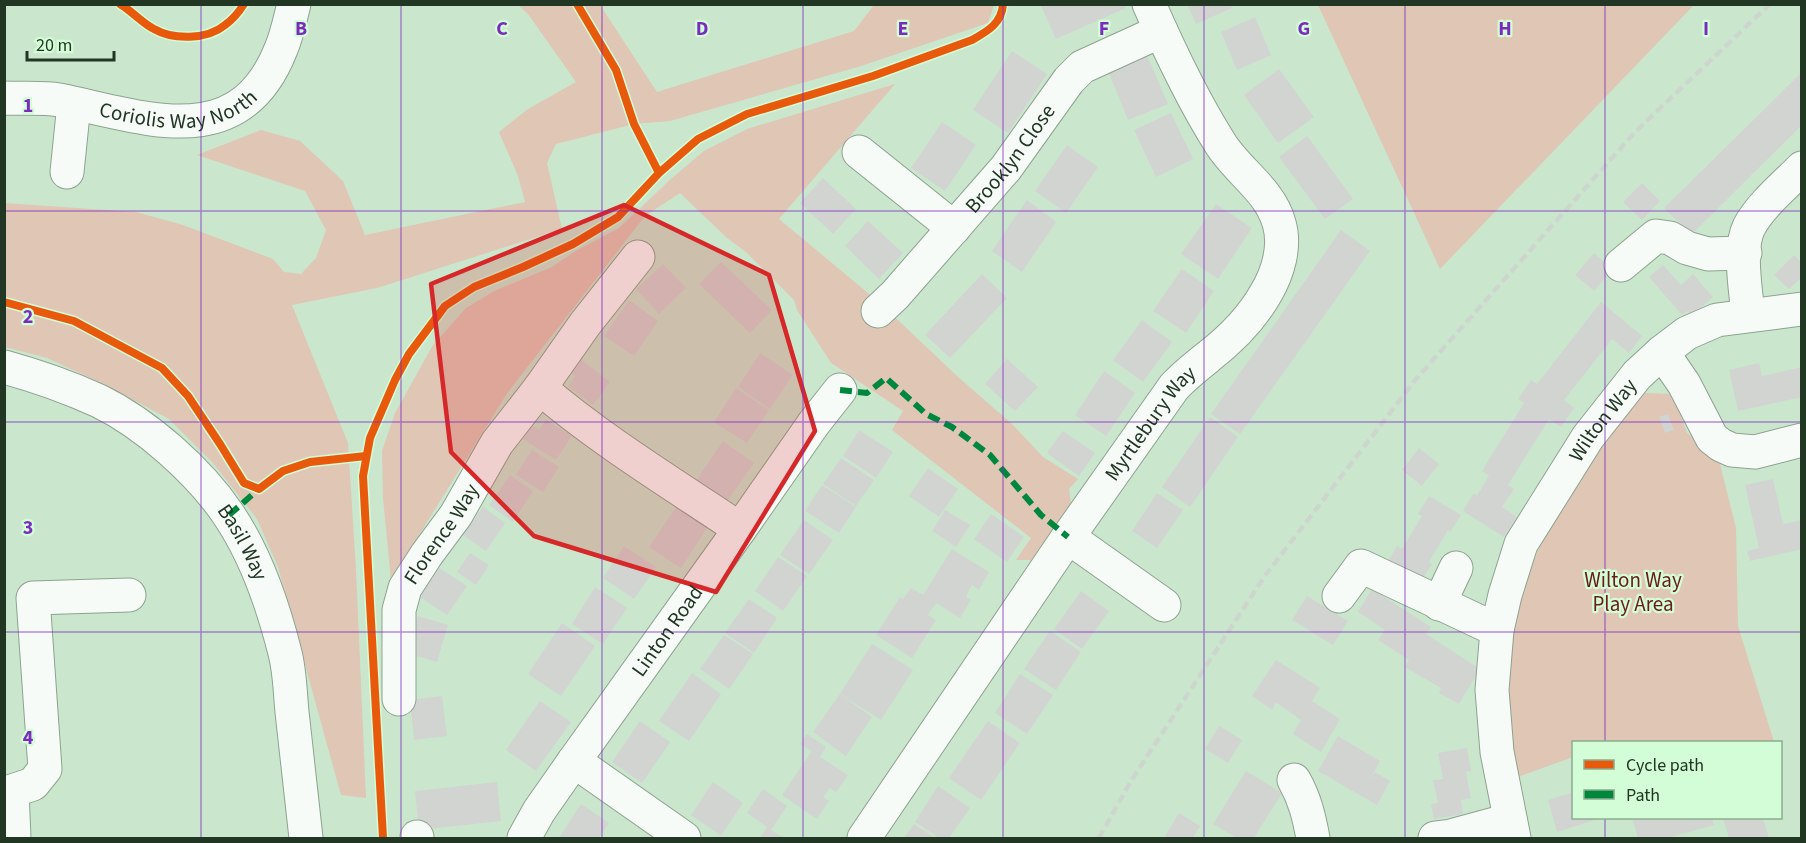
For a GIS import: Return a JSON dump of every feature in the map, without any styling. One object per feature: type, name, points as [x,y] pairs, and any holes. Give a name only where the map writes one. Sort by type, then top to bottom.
[{"type":"street","name":"Coriolis Way North","points":[[4,98],[58,100],[149,120],[192,122],[222,114],[240,106],[265,78],[281,49],[294,4]]},
{"type":"street","name":"Brooklyn Close","points":[[878,311],[895,296],[1006,168],[1069,80],[1082,67],[1155,18]]},
{"type":"street","name":"Myrtlebury Way","points":[[864,838],[1068,537],[1174,387],[1186,374],[1233,336],[1266,293],[1280,262],[1279,223],[1268,199],[1221,144],[1174,59],[1155,18]]},
{"type":"street","points":[[68,172],[74,104]]},
{"type":"street","points":[[859,152],[954,228]]},
{"type":"street","points":[[1748,315],[1745,253],[1749,228],[1758,213],[1800,172]]},
{"type":"street","points":[[1622,265],[1656,236],[1670,238],[1687,248],[1708,254],[1745,253]]},
{"type":"street","name":"Florence Way","points":[[399,699],[399,610],[405,588],[456,515],[497,443],[638,257]]},
{"type":"street","name":"Wilton Way","points":[[1512,829],[1497,752],[1492,690],[1497,630],[1521,544],[1588,437],[1637,375],[1662,352],[1687,333],[1717,320],[1802,309]]},
{"type":"street","points":[[1662,352],[1684,384],[1712,438],[1721,445],[1732,450],[1755,452],[1802,440]]},
{"type":"street","name":"Basil Way","points":[[4,367],[41,377],[101,402],[138,426],[194,472],[229,514],[269,596],[286,655],[306,838]]},
{"type":"street","points":[[540,388],[564,408],[740,529]]},
{"type":"street","name":"Linton Road","points":[[536,829],[574,761],[814,423],[840,390]]},
{"type":"street","points":[[1068,537],[1164,605]]},
{"type":"street","points":[[1339,596],[1361,566],[1497,630]]},
{"type":"street","points":[[1439,604],[1456,568]]},
{"type":"street","points":[[14,838],[8,792],[33,784],[45,769],[33,598],[129,595]]},
{"type":"street","points":[[574,761],[684,838]]},
{"type":"street","points":[[1294,780],[1303,795],[1313,838]]},
{"type":"street","points":[[1435,838],[1512,829]]},
{"type":"highlighted area","points":[[624,205],[769,275],[815,431],[716,592],[534,536],[451,452],[431,284]]},
{"type":"green space","points":[[518,5],[600,5],[657,92],[854,31],[874,5],[994,5],[988,23],[861,66],[670,121],[634,124],[556,144],[547,163],[562,229],[377,288],[292,305],[348,443],[366,798],[341,795],[278,567],[257,519],[213,463],[169,419],[106,385],[47,358],[5,347],[4,203],[136,212],[183,225],[273,259],[284,272],[301,274],[316,258],[326,230],[305,191],[197,155],[261,130],[300,141],[343,181],[365,235],[525,202],[518,176],[499,132],[528,109],[576,82],[528,14]]},
{"type":"green space","points":[[1318,5],[1694,5],[1440,269]]},
{"type":"green space","points":[[895,84],[779,219],[880,303],[1012,424],[1043,457],[1078,479],[1069,489],[1071,504],[1031,560],[1016,560],[1031,538],[892,430],[903,411],[831,363],[797,310],[794,300],[746,252],[727,238],[680,193],[645,216],[508,392],[391,580],[383,498],[382,451],[395,413],[433,345],[466,308],[494,291],[552,267],[574,252],[619,228],[704,151],[747,129]]},
{"type":"green space","name":"Wilton Way Play Area","points":[[1645,393],[1673,394],[1687,433],[1718,456],[1736,528],[1738,626],[1774,741],[1572,741],[1572,757],[1518,777],[1507,706],[1511,634],[1521,594],[1544,535],[1590,453]]},
{"type":"building","points":[[1044,4],[1124,4],[1126,8],[1056,39],[1041,6]]},
{"type":"building","points":[[1187,4],[1230,4],[1232,8],[1196,24]]},
{"type":"building","points":[[1255,17],[1271,55],[1237,70],[1221,32]]},
{"type":"building","points":[[1012,51],[1047,74],[1008,133],[973,110]]},
{"type":"building","points":[[1147,55],[1168,104],[1128,120],[1108,71]]},
{"type":"building","points":[[1279,69],[1314,117],[1278,143],[1244,95]]},
{"type":"building","points":[[1802,72],[1802,125],[1691,235],[1664,208]]},
{"type":"building","points":[[1171,113],[1193,159],[1156,177],[1134,130]]},
{"type":"building","points":[[942,122],[976,145],[945,191],[911,168]]},
{"type":"building","points":[[1307,136],[1353,199],[1325,219],[1279,157]]},
{"type":"building","points":[[1067,145],[1098,167],[1066,213],[1035,191]]},
{"type":"building","points":[[823,178],[856,209],[833,234],[800,203]]},
{"type":"building","points":[[1642,183],[1660,201],[1642,220],[1623,202]]},
{"type":"building","points":[[1027,200],[1056,222],[1022,272],[992,251]]},
{"type":"building","points":[[1216,204],[1252,228],[1218,279],[1181,254]]},
{"type":"building","points":[[868,221],[903,253],[879,279],[845,246]]},
{"type":"building","points":[[1341,230],[1370,251],[1240,434],[1211,414]]},
{"type":"building","points":[[1594,253],[1613,269],[1594,291],[1575,275]]},
{"type":"building","points":[[1794,255],[1802,263],[1802,277],[1789,289],[1774,275]]},
{"type":"building","points":[[721,262],[772,310],[750,333],[699,284]]},
{"type":"building","points":[[663,264],[686,288],[659,314],[636,289]]},
{"type":"building","points":[[1663,265],[1681,285],[1693,274],[1713,297],[1691,316],[1687,311],[1682,315],[1649,277]]},
{"type":"building","points":[[1182,269],[1214,291],[1186,333],[1153,311]]},
{"type":"building","points":[[982,274],[1007,298],[950,358],[925,335]]},
{"type":"building","points":[[629,300],[658,321],[634,356],[604,336]]},
{"type":"building","points":[[1601,302],[1642,336],[1629,353],[1612,339],[1564,400],[1574,408],[1561,427],[1549,419],[1508,485],[1514,489],[1502,507],[1517,517],[1504,537],[1463,511],[1474,493],[1477,496],[1489,475],[1482,471],[1524,403],[1518,399],[1531,380],[1537,384]]},
{"type":"building","points":[[1142,320],[1172,342],[1143,382],[1113,360]]},
{"type":"building","points":[[760,353],[793,375],[770,409],[738,387]]},
{"type":"building","points":[[579,358],[610,382],[593,405],[568,386],[575,376],[569,371]]},
{"type":"building","points":[[1007,359],[1038,387],[1015,411],[985,384]]},
{"type":"building","points":[[1759,363],[1762,376],[1802,367],[1802,397],[1738,411],[1729,370]]},
{"type":"building","points":[[1104,371],[1135,393],[1106,436],[1075,415]]},
{"type":"building","points":[[736,388],[769,410],[747,443],[714,422]]},
{"type":"building","points":[[1668,414],[1674,430],[1665,433],[1659,417]]},
{"type":"building","points":[[1210,417],[1238,437],[1190,507],[1162,487]]},
{"type":"building","points":[[546,420],[572,436],[556,460],[523,439],[532,425],[539,430]]},
{"type":"building","points":[[859,430],[893,452],[876,478],[843,456]]},
{"type":"building","points":[[1063,431],[1095,453],[1079,476],[1047,453]]},
{"type":"building","points":[[723,441],[754,463],[724,506],[693,485]]},
{"type":"building","points":[[1419,448],[1439,464],[1422,486],[1402,470]]},
{"type":"building","points":[[532,450],[559,467],[543,492],[516,475]]},
{"type":"building","points":[[841,458],[874,480],[856,506],[823,484]]},
{"type":"building","points":[[928,468],[958,489],[939,517],[909,496]]},
{"type":"building","points":[[510,475],[533,491],[513,522],[489,505]]},
{"type":"building","points":[[1773,479],[1783,524],[1802,520],[1802,549],[1750,561],[1747,551],[1759,548],[1745,485]]},
{"type":"building","points":[[822,485],[856,507],[839,533],[805,511]]},
{"type":"building","points":[[1157,493],[1183,510],[1157,548],[1132,531]]},
{"type":"building","points":[[1429,496],[1461,515],[1450,532],[1448,530],[1429,562],[1432,564],[1420,583],[1387,563],[1397,546],[1402,549],[1422,516],[1418,514]]},
{"type":"building","points":[[678,504],[709,525],[681,568],[649,547]]},
{"type":"building","points":[[483,507],[505,523],[486,551],[463,535]]},
{"type":"building","points":[[945,510],[970,525],[956,547],[932,531]]},
{"type":"building","points":[[991,514],[1024,537],[1007,562],[974,539]]},
{"type":"building","points":[[804,520],[833,540],[809,574],[780,555]]},
{"type":"building","points":[[624,546],[656,567],[634,599],[603,578]]},
{"type":"building","points":[[952,549],[989,572],[979,590],[972,585],[966,597],[971,600],[960,618],[936,603],[928,615],[936,620],[912,658],[876,635],[900,597],[903,599],[911,588],[923,595]]},
{"type":"building","points":[[470,553],[489,565],[476,585],[457,572]]},
{"type":"building","points":[[778,557],[807,576],[783,611],[755,591]]},
{"type":"building","points":[[439,568],[467,586],[447,615],[420,597]]},
{"type":"building","points":[[595,587],[627,608],[603,644],[572,624]]},
{"type":"building","points":[[1372,589],[1431,627],[1426,634],[1480,669],[1459,704],[1439,693],[1441,688],[1405,667],[1409,660],[1378,640],[1385,630],[1358,612]]},
{"type":"building","points":[[1081,591],[1109,611],[1082,649],[1054,629]]},
{"type":"building","points":[[1307,596],[1348,621],[1333,645],[1292,620]]},
{"type":"building","points":[[749,599],[777,618],[754,653],[725,633]]},
{"type":"building","points":[[418,616],[448,625],[437,662],[406,653]]},
{"type":"building","points":[[562,623],[595,646],[561,696],[528,674]]},
{"type":"building","points":[[1050,631],[1081,652],[1056,690],[1024,669]]},
{"type":"building","points":[[724,635],[753,654],[729,689],[700,669]]},
{"type":"building","points":[[872,644],[913,670],[881,720],[840,694]]},
{"type":"building","points":[[1276,660],[1320,688],[1312,701],[1340,719],[1321,752],[1293,734],[1301,720],[1276,702],[1272,710],[1252,696]]},
{"type":"building","points":[[692,673],[721,694],[689,741],[659,721]]},
{"type":"building","points":[[1020,674],[1053,695],[1027,734],[995,713]]},
{"type":"building","points":[[840,694],[872,717],[846,756],[813,732]]},
{"type":"building","points":[[442,696],[447,736],[414,740],[410,700]]},
{"type":"building","points":[[540,701],[571,722],[536,771],[506,750]]},
{"type":"building","points":[[640,721],[670,742],[642,783],[612,762]]},
{"type":"building","points":[[988,721],[1020,743],[981,800],[949,778]]},
{"type":"building","points":[[1219,726],[1242,740],[1228,763],[1205,749]]},
{"type":"building","points":[[807,734],[826,747],[820,757],[848,775],[836,792],[830,788],[823,797],[829,801],[817,819],[782,795],[812,751],[800,744]]},
{"type":"building","points":[[1338,736],[1380,761],[1369,781],[1375,772],[1390,781],[1377,805],[1318,771]]},
{"type":"building","points":[[1467,748],[1471,771],[1466,772],[1471,798],[1461,800],[1463,814],[1434,819],[1431,804],[1438,803],[1433,780],[1443,779],[1438,753]]},
{"type":"building","points":[[1246,771],[1282,793],[1254,838],[1237,838],[1213,824]]},
{"type":"building","points":[[497,782],[501,821],[419,830],[415,791]]},
{"type":"building","points":[[713,782],[743,803],[721,836],[691,815]]},
{"type":"building","points":[[938,786],[970,808],[949,838],[939,838],[915,822]]},
{"type":"building","points":[[763,789],[787,806],[771,830],[784,838],[760,838],[767,827],[747,813]]},
{"type":"building","points":[[1572,793],[1572,819],[1598,819],[1557,832],[1548,800]]},
{"type":"building","points":[[581,804],[609,823],[599,838],[559,838]]},
{"type":"building","points":[[1179,813],[1200,826],[1193,838],[1165,836]]},
{"type":"building","points":[[1632,819],[1712,819],[1714,825],[1667,838],[1638,838]]},
{"type":"building","points":[[1723,819],[1763,819],[1769,838],[1729,838]]},
{"type":"building","points":[[914,824],[935,838],[904,838]]},
{"type":"railway","points":[[1099,838],[1131,781],[1264,577],[1416,379],[1636,131],[1770,4]]},
{"type":"marked path","points":[[840,390],[867,393],[886,378],[926,414],[952,427],[990,455],[1041,515],[1068,537]]},
{"type":"marked path","points":[[229,515],[259,489]]},
{"type":"cycle path","points":[[120,4],[154,29],[180,37],[200,36],[218,30],[228,23],[244,4]]},
{"type":"cycle path","points":[[577,4],[616,70],[634,124],[659,173]]},
{"type":"cycle path","points":[[383,838],[363,476],[370,438],[409,354],[445,306],[474,287],[573,244],[618,217],[659,173],[698,139],[747,114],[873,76],[972,40],[989,30],[997,21],[1003,4]]},
{"type":"cycle path","points":[[4,302],[74,321],[162,368],[188,396],[244,483],[259,489],[283,471],[310,462],[366,456]]}]
